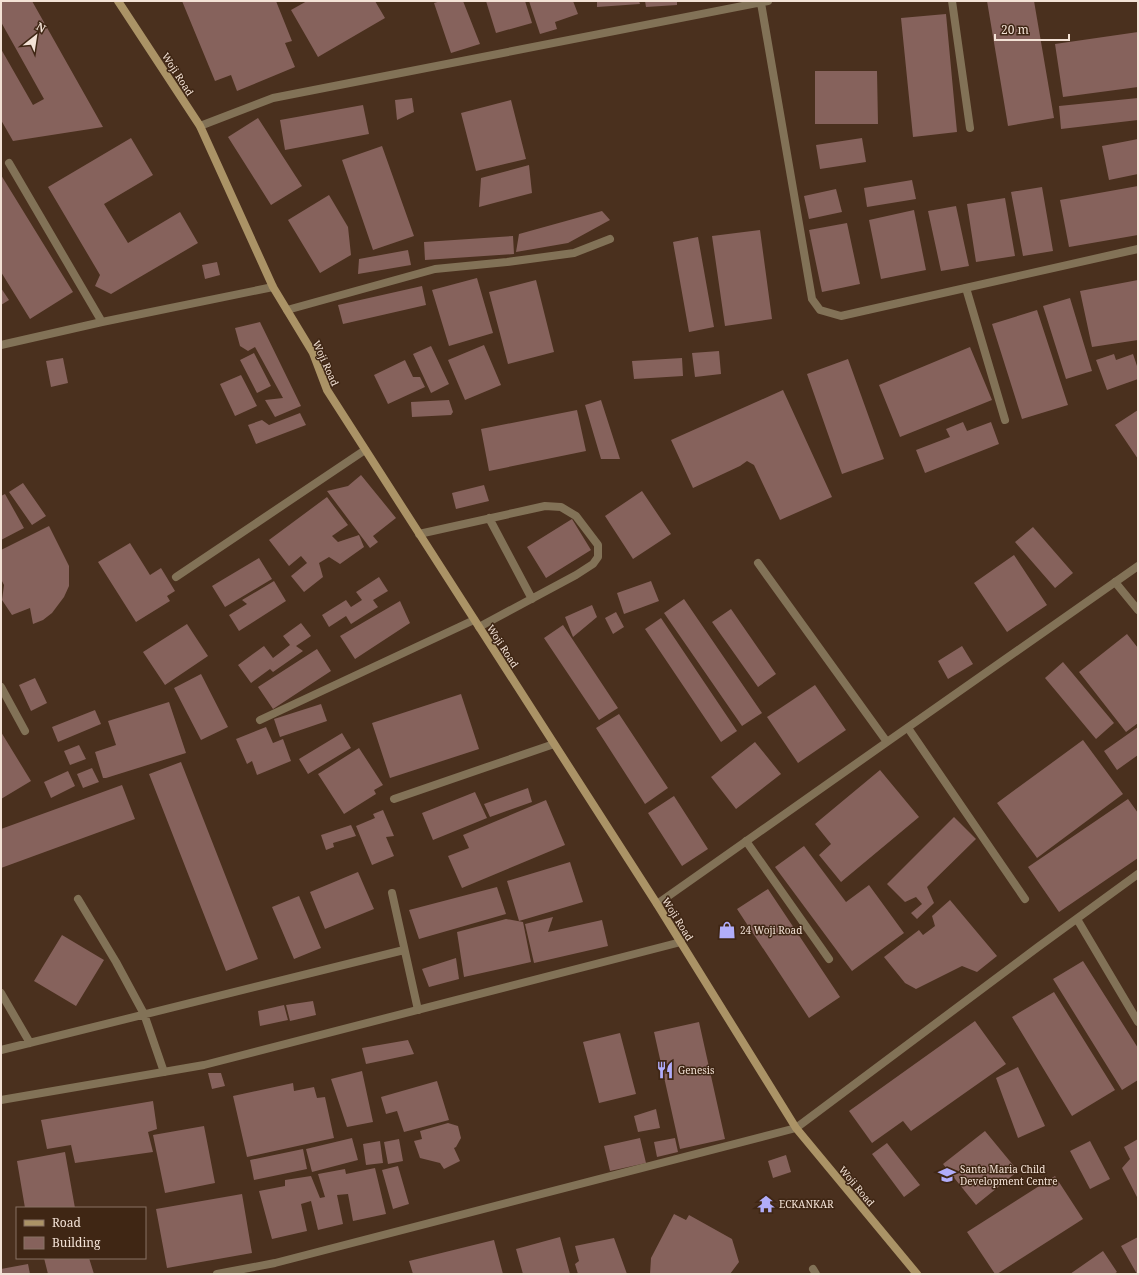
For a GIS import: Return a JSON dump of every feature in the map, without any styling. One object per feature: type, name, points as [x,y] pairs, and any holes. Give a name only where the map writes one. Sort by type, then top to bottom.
[{"type":"main road","name":"Woji Road","points":[[118,1],[200,126],[273,287],[313,353],[327,390],[657,904],[796,1128],[917,1274]]},
{"type":"street","points":[[952,1],[970,128]]},
{"type":"street","points":[[200,126],[273,98],[553,42],[765,2],[812,299],[820,310],[841,316],[1138,250]]},
{"type":"street","points":[[9,163],[102,322]]},
{"type":"street","points":[[287,310],[435,269],[574,254],[610,239]]},
{"type":"street","points":[[1,345],[102,322],[273,287]]},
{"type":"street","points":[[966,288],[1005,420]]},
{"type":"street","points":[[176,577],[365,450]]},
{"type":"street","points":[[419,534],[545,506],[561,507],[576,516],[598,545],[598,557],[592,564],[576,575],[479,627]]},
{"type":"street","points":[[489,518],[532,599]]},
{"type":"street","points":[[758,563],[887,742]]},
{"type":"street","points":[[657,904],[1138,566]]},
{"type":"street","points":[[1115,582],[1138,610]]},
{"type":"street","points":[[260,720],[474,620]]},
{"type":"street","points":[[1,687],[25,731]]},
{"type":"street","points":[[908,728],[1025,899]]},
{"type":"street","points":[[394,799],[554,744]]},
{"type":"street","points":[[746,841],[828,959]]},
{"type":"street","points":[[217,1274],[275,1263],[796,1128],[1138,874]]},
{"type":"street","points":[[392,893],[418,1010]]},
{"type":"street","points":[[78,899],[116,962],[144,1014],[164,1072]]},
{"type":"street","points":[[1077,918],[1138,1022]]},
{"type":"street","points":[[1,1100],[204,1065],[681,942]]},
{"type":"street","points":[[1,1050],[404,950]]},
{"type":"street","points":[[1,993],[30,1043]]},
{"type":"building","points":[[1,1],[32,1],[103,127],[13,141],[1,120],[1,49],[33,105],[44,99],[1,22]]},
{"type":"building","points":[[182,1],[276,1],[292,41],[285,43],[295,67],[237,91],[231,75],[215,81]]},
{"type":"building","points":[[307,1],[375,1],[385,18],[318,57],[291,10]]},
{"type":"building","points":[[441,1],[463,1],[480,44],[451,53],[434,3]]},
{"type":"building","points":[[486,1],[525,1],[532,23],[496,33]]},
{"type":"building","points":[[529,1],[573,1],[578,14],[555,22],[557,29],[540,34]]},
{"type":"building","points":[[597,1],[639,1],[640,4],[597,7]]},
{"type":"building","points":[[645,1],[677,1],[677,5],[646,7]]},
{"type":"building","points":[[987,1],[1034,1],[1054,118],[1008,126]]},
{"type":"building","points":[[946,14],[957,132],[913,137],[901,18]]},
{"type":"building","points":[[1138,32],[1138,87],[1063,97],[1055,44]]},
{"type":"building","points":[[815,71],[877,71],[878,124],[815,124]]},
{"type":"building","points":[[412,98],[414,112],[397,120],[395,100]]},
{"type":"building","points":[[1138,98],[1138,120],[1061,129],[1059,106]]},
{"type":"building","points":[[511,100],[526,159],[476,171],[461,113]]},
{"type":"building","points":[[363,105],[369,134],[285,150],[280,120]]},
{"type":"building","points":[[258,118],[302,186],[271,205],[228,137]]},
{"type":"building","points":[[131,138],[153,175],[104,204],[128,243],[180,212],[198,243],[111,294],[95,286],[100,275],[48,187]]},
{"type":"building","points":[[862,138],[866,162],[820,169],[816,145]]},
{"type":"building","points":[[1138,139],[1138,174],[1109,180],[1102,146]]},
{"type":"building","points":[[382,146],[414,236],[373,250],[342,160]]},
{"type":"building","points":[[529,165],[532,193],[479,207],[481,178]]},
{"type":"building","points":[[1,175],[73,292],[30,319],[1,272]]},
{"type":"building","points":[[912,180],[916,199],[867,207],[864,188]]},
{"type":"building","points":[[1138,186],[1138,235],[1069,247],[1060,200]]},
{"type":"building","points":[[1042,187],[1053,251],[1023,256],[1011,192]]},
{"type":"building","points":[[836,189],[842,212],[809,219],[804,196]]},
{"type":"building","points":[[329,195],[348,227],[351,255],[320,273],[288,220]]},
{"type":"building","points":[[1005,198],[1015,256],[976,262],[967,204]]},
{"type":"building","points":[[956,206],[969,266],[941,271],[928,211]]},
{"type":"building","points":[[914,210],[926,270],[881,279],[869,220]]},
{"type":"building","points":[[602,211],[610,220],[568,243],[516,252],[519,234]]},
{"type":"building","points":[[847,223],[860,284],[822,292],[809,230]]},
{"type":"building","points":[[760,230],[772,319],[725,326],[712,236]]},
{"type":"building","points":[[513,236],[514,254],[425,260],[424,242]]},
{"type":"building","points":[[698,237],[714,327],[689,332],[673,242]]},
{"type":"building","points":[[408,250],[411,265],[358,274],[359,259]]},
{"type":"building","points":[[217,262],[220,275],[205,279],[202,265]]},
{"type":"building","points":[[477,278],[493,333],[449,346],[432,290]]},
{"type":"building","points":[[536,280],[554,352],[508,364],[489,292]]},
{"type":"building","points":[[1138,280],[1138,340],[1092,347],[1080,291]]},
{"type":"building","points":[[422,286],[426,305],[343,324],[338,305]]},
{"type":"building","points":[[1,288],[9,300],[1,305]]},
{"type":"building","points":[[1070,298],[1092,371],[1066,379],[1043,306]]},
{"type":"building","points":[[1037,310],[1068,405],[1022,419],[992,324]]},
{"type":"building","points":[[260,322],[301,406],[275,417],[265,400],[283,398],[255,347],[248,351],[240,346],[235,328]]},
{"type":"building","points":[[484,345],[501,385],[465,400],[448,360]]},
{"type":"building","points":[[431,346],[449,384],[431,393],[413,354]]},
{"type":"building","points":[[970,347],[992,400],[900,437],[879,385]]},
{"type":"building","points":[[719,351],[721,374],[695,377],[692,353]]},
{"type":"building","points":[[254,353],[271,386],[257,393],[240,360]]},
{"type":"building","points":[[1114,354],[1116,360],[1133,354],[1138,369],[1138,379],[1107,390],[1096,360]]},
{"type":"building","points":[[63,358],[68,383],[51,387],[46,361]]},
{"type":"building","points":[[682,358],[683,376],[634,379],[632,361]]},
{"type":"building","points":[[848,359],[884,459],[842,474],[807,374]]},
{"type":"building","points":[[405,360],[413,377],[420,377],[425,387],[388,404],[374,375]]},
{"type":"building","points":[[241,375],[257,406],[235,416],[220,384]]},
{"type":"building","points":[[783,390],[832,497],[780,520],[754,465],[747,461],[740,466],[693,488],[671,440]]},
{"type":"building","points":[[449,400],[453,412],[451,415],[412,417],[411,402]]},
{"type":"building","points":[[601,400],[620,459],[601,459],[585,405]]},
{"type":"building","points":[[577,410],[586,451],[489,471],[481,429]]},
{"type":"building","points":[[1138,410],[1138,459],[1115,425]]},
{"type":"building","points":[[300,413],[306,425],[256,444],[248,425],[262,420],[269,425]]},
{"type":"building","points":[[963,422],[967,431],[991,422],[999,444],[925,473],[916,450],[950,437],[946,429]]},
{"type":"building","points":[[361,475],[396,518],[373,536],[378,542],[370,548],[327,491],[348,486]]},
{"type":"building","points":[[23,483],[46,516],[32,525],[9,492]]},
{"type":"building","points":[[484,485],[489,501],[456,509],[452,493]]},
{"type":"building","points":[[642,491],[671,534],[633,559],[605,516]]},
{"type":"building","points":[[5,494],[24,528],[1,540],[1,496]]},
{"type":"building","points":[[327,497],[348,525],[332,536],[338,542],[359,535],[364,547],[340,564],[329,557],[319,563],[323,577],[304,592],[291,576],[307,563],[301,556],[289,566],[269,540]]},
{"type":"building","points":[[572,519],[591,550],[546,578],[527,547]]},
{"type":"building","points":[[49,526],[69,566],[69,586],[64,597],[52,613],[43,620],[33,624],[30,608],[12,615],[2,600],[4,585],[1,579],[1,550]]},
{"type":"building","points":[[1033,527],[1073,573],[1055,588],[1015,542]]},
{"type":"building","points":[[130,543],[150,575],[161,568],[175,591],[167,596],[170,601],[136,622],[98,562]]},
{"type":"building","points":[[1014,555],[1047,605],[1007,632],[974,583]]},
{"type":"building","points":[[259,558],[272,579],[225,607],[212,586]]},
{"type":"building","points":[[379,577],[388,591],[373,600],[378,607],[351,624],[346,616],[329,627],[322,615],[346,600],[351,607],[362,600],[356,592]]},
{"type":"building","points":[[274,581],[286,601],[239,631],[229,615],[247,604],[242,600]]},
{"type":"building","points":[[651,581],[659,601],[624,614],[617,593]]},
{"type":"building","points":[[684,599],[762,713],[742,726],[664,613]]},
{"type":"building","points":[[400,601],[410,623],[355,659],[340,636]]},
{"type":"building","points":[[592,605],[597,617],[573,637],[565,617]]},
{"type":"building","points":[[731,609],[776,674],[758,687],[712,622]]},
{"type":"building","points":[[616,612],[624,627],[613,634],[605,618]]},
{"type":"building","points":[[661,618],[737,731],[721,742],[645,629]]},
{"type":"building","points":[[301,623],[311,636],[296,646],[303,651],[273,672],[270,669],[251,683],[238,665],[264,646],[273,658],[290,645],[283,636]]},
{"type":"building","points":[[187,624],[208,656],[165,685],[143,652]]},
{"type":"building","points":[[563,625],[618,708],[599,720],[544,638]]},
{"type":"building","points":[[1127,634],[1138,648],[1138,723],[1126,732],[1079,672]]},
{"type":"building","points":[[962,646],[973,664],[948,679],[938,661]]},
{"type":"building","points":[[317,649],[331,671],[273,709],[258,687]]},
{"type":"building","points":[[1063,662],[1114,723],[1096,739],[1045,678]]},
{"type":"building","points":[[201,674],[228,727],[201,740],[174,688]]},
{"type":"building","points":[[35,678],[47,703],[31,711],[19,685]]},
{"type":"building","points":[[815,685],[846,730],[798,763],[767,717]]},
{"type":"building","points":[[461,694],[479,749],[390,778],[372,723]]},
{"type":"building","points":[[169,702],[186,753],[103,778],[95,752],[116,745],[108,721]]},
{"type":"building","points":[[321,704],[327,721],[280,737],[274,719]]},
{"type":"building","points":[[95,710],[101,724],[58,742],[52,727]]},
{"type":"building","points":[[619,714],[668,788],[645,804],[596,728]]},
{"type":"building","points":[[266,727],[273,743],[283,739],[291,761],[257,775],[252,761],[247,764],[236,739]]},
{"type":"building","points":[[1138,727],[1138,755],[1117,770],[1104,751]]},
{"type":"building","points":[[1,732],[31,781],[1,799]]},
{"type":"building","points":[[342,733],[351,748],[308,774],[299,759]]},
{"type":"building","points":[[1083,740],[1123,794],[1037,858],[997,803]]},
{"type":"building","points":[[755,742],[781,774],[736,809],[711,777]]},
{"type":"building","points":[[79,745],[86,759],[70,765],[64,751]]},
{"type":"building","points":[[359,748],[383,785],[374,790],[376,794],[344,814],[318,774]]},
{"type":"building","points":[[181,762],[258,959],[226,971],[149,774]]},
{"type":"building","points":[[92,768],[99,782],[83,788],[77,774]]},
{"type":"building","points":[[880,770],[919,817],[841,882],[819,855],[831,844],[815,824]]},
{"type":"building","points":[[68,771],[75,786],[51,798],[44,782]]},
{"type":"building","points":[[122,785],[135,819],[1,868],[1,829]]},
{"type":"building","points":[[528,788],[532,802],[490,817],[484,804]]},
{"type":"building","points":[[475,792],[487,818],[433,840],[422,813]]},
{"type":"building","points":[[674,796],[708,849],[682,866],[648,813]]},
{"type":"building","points":[[1128,799],[1138,813],[1138,858],[1059,912],[1028,867]]},
{"type":"building","points":[[546,800],[565,845],[462,888],[448,856],[469,848],[463,835]]},
{"type":"building","points":[[383,810],[394,836],[386,837],[394,856],[372,865],[356,826],[375,818],[373,814]]},
{"type":"building","points":[[954,817],[976,839],[927,887],[934,903],[917,919],[911,913],[922,904],[916,897],[905,902],[887,884]]},
{"type":"building","points":[[351,825],[356,836],[333,843],[334,847],[326,850],[321,835]]},
{"type":"building","points":[[804,846],[846,902],[869,885],[904,933],[852,971],[775,867]]},
{"type":"building","points":[[570,862],[583,902],[519,921],[507,881]]},
{"type":"building","points":[[358,872],[374,909],[325,929],[310,892]]},
{"type":"building","points":[[497,887],[506,914],[419,939],[409,910]]},
{"type":"building","points":[[768,889],[840,997],[809,1018],[737,909]]},
{"type":"building","points":[[299,896],[321,948],[294,959],[272,907]]},
{"type":"building","points":[[950,900],[997,956],[977,972],[962,966],[916,989],[905,983],[884,957],[919,930],[923,935],[935,926],[932,916]]},
{"type":"building","points":[[553,917],[548,932],[602,920],[608,946],[534,963],[525,924]]},
{"type":"building","points":[[506,919],[523,922],[531,962],[464,977],[457,932]]},
{"type":"building","points":[[62,935],[104,960],[76,1006],[34,981]]},
{"type":"building","points":[[456,958],[459,979],[429,987],[422,969]]},
{"type":"building","points":[[1083,961],[1138,1048],[1138,1080],[1122,1090],[1053,979]]},
{"type":"building","points":[[1054,992],[1115,1090],[1072,1116],[1012,1017]]},
{"type":"building","points":[[313,1001],[316,1015],[290,1021],[286,1005]]},
{"type":"building","points":[[284,1005],[288,1020],[260,1026],[258,1011]]},
{"type":"building","points":[[975,1021],[1006,1064],[911,1131],[903,1121],[872,1143],[849,1111]]},
{"type":"building","points":[[699,1022],[725,1139],[680,1149],[654,1032]]},
{"type":"building","points":[[620,1033],[636,1094],[599,1103],[583,1042]]},
{"type":"building","points":[[408,1040],[414,1054],[366,1064],[362,1048]]},
{"type":"building","points":[[1018,1067],[1045,1126],[1018,1138],[996,1078]]},
{"type":"building","points":[[362,1071],[373,1122],[347,1127],[331,1079]]},
{"type":"building","points":[[208,1073],[221,1073],[225,1086],[212,1089]]},
{"type":"building","points":[[437,1081],[449,1120],[404,1132],[397,1111],[386,1114],[381,1097]]},
{"type":"building","points":[[293,1083],[294,1091],[314,1087],[317,1098],[325,1097],[334,1138],[247,1157],[233,1096]]},
{"type":"building","points":[[153,1101],[157,1129],[148,1132],[153,1152],[75,1163],[71,1145],[47,1149],[41,1120]]},
{"type":"building","points":[[656,1109],[660,1128],[638,1132],[634,1116]]},
{"type":"building","points":[[448,1123],[458,1126],[461,1138],[454,1148],[460,1161],[444,1169],[440,1163],[420,1158],[414,1141],[422,1139],[420,1131]]},
{"type":"building","points":[[204,1126],[215,1183],[165,1193],[153,1135]]},
{"type":"building","points":[[985,1131],[1018,1171],[976,1205],[943,1164]]},
{"type":"building","points":[[352,1138],[358,1160],[312,1172],[306,1149]]},
{"type":"building","points":[[640,1138],[646,1163],[610,1171],[604,1146]]},
{"type":"building","points":[[675,1138],[678,1152],[657,1157],[654,1142]]},
{"type":"building","points":[[399,1139],[403,1161],[388,1164],[384,1142]]},
{"type":"building","points":[[1138,1139],[1138,1199],[1122,1168],[1130,1159],[1124,1147]]},
{"type":"building","points":[[380,1141],[383,1163],[366,1165],[363,1144]]},
{"type":"building","points":[[1090,1141],[1110,1179],[1090,1189],[1070,1151]]},
{"type":"building","points":[[887,1143],[920,1185],[904,1197],[872,1154]]},
{"type":"building","points":[[303,1149],[307,1169],[254,1180],[250,1160]]},
{"type":"building","points":[[65,1152],[75,1207],[25,1207],[17,1161]]},
{"type":"building","points":[[786,1155],[791,1172],[773,1178],[768,1161]]},
{"type":"building","points":[[398,1166],[409,1204],[393,1209],[382,1170]]},
{"type":"building","points":[[375,1168],[386,1214],[353,1221],[348,1194],[337,1195],[343,1224],[318,1230],[311,1201],[301,1204],[307,1231],[272,1239],[259,1191],[285,1186],[285,1180],[311,1176],[320,1198],[325,1197],[318,1174],[345,1169],[346,1174]]},
{"type":"building","points":[[1055,1176],[1083,1219],[995,1274],[967,1232]]},
{"type":"building","points":[[242,1194],[252,1253],[167,1268],[156,1209]]},
{"type":"building","points":[[674,1214],[686,1220],[689,1215],[732,1239],[739,1262],[730,1274],[650,1274],[651,1258]]},
{"type":"building","points":[[560,1237],[570,1274],[523,1274],[516,1249]]},
{"type":"building","points":[[1138,1237],[1138,1274],[1137,1274],[1121,1246]]},
{"type":"building","points":[[614,1238],[627,1274],[578,1274],[575,1264],[579,1261],[575,1246]]},
{"type":"building","points":[[494,1240],[503,1274],[413,1274],[409,1261]]},
{"type":"building","points":[[1103,1251],[1117,1272],[1114,1274],[1070,1274]]},
{"type":"building","points":[[44,1259],[89,1259],[94,1274],[48,1274]]},
{"type":"building","points":[[28,1264],[30,1274],[1,1274],[1,1269]]},
{"type":"place","name":"24 Woji Road","points":[[727,930]]},
{"type":"place","name":"Genesis","points":[[665,1070]]},
{"type":"place","name":"Santa Maria Child Development Centre","points":[[947,1175]]},
{"type":"place","name":"ECKANKAR","points":[[766,1204]]}]
